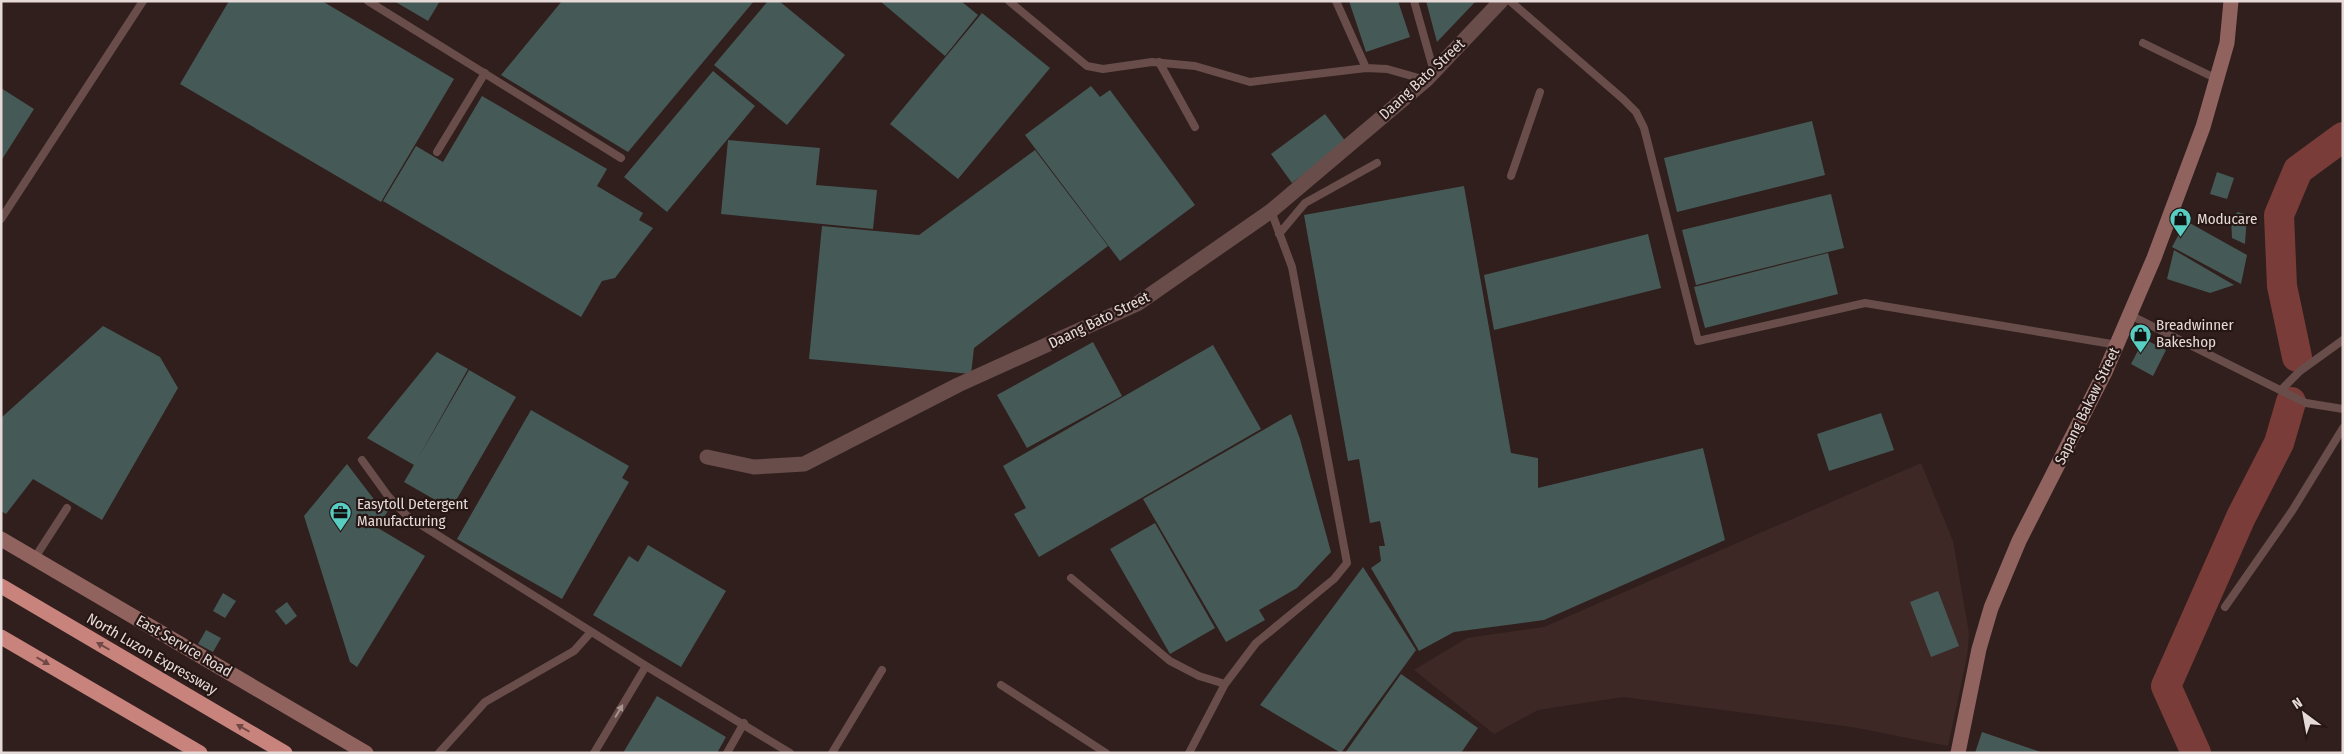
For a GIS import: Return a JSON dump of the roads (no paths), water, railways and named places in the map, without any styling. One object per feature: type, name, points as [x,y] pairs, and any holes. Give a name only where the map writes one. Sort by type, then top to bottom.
[{"type":"highway","name":"North Luzon Expressway","points":[[1,586],[286,753]]},
{"type":"highway","points":[[1,637],[200,753]]},
{"type":"street","name":"Daang Bato Street","points":[[707,457],[754,467],[804,464],[958,385],[1138,304],[1271,211],[1430,76],[1501,1]]},
{"type":"street","name":"Sapang Bakaw Street","points":[[1958,753],[1979,649],[1991,608],[2019,542],[2118,345],[2154,258],[2203,127],[2227,43],[2231,1]]},
{"type":"street","name":"East Service Road","points":[[1,539],[366,753]]},
{"type":"lane","points":[[1,219],[142,1]]},
{"type":"lane","points":[[368,1],[621,158]]},
{"type":"lane","points":[[1009,1],[1087,66],[1102,69],[1159,62],[1195,66],[1250,82],[1366,68],[1387,69],[1430,76],[1414,1]]},
{"type":"lane","points":[[1336,1],[1366,68]]},
{"type":"lane","points":[[1510,1],[1624,99],[1636,112],[1644,128],[1698,341],[1865,303],[2118,345]]},
{"type":"lane","points":[[2143,43],[2217,79]]},
{"type":"lane","points":[[1159,62],[1195,127]]},
{"type":"lane","points":[[437,152],[485,73]]},
{"type":"lane","points":[[1511,176],[1540,92]]},
{"type":"lane","points":[[1280,234],[1305,203],[1377,163]]},
{"type":"lane","points":[[1189,753],[1225,684],[1256,643],[1334,579],[1347,563],[1292,267],[1271,211]]},
{"type":"lane","points":[[2130,315],[2306,403],[2343,409]]},
{"type":"lane","points":[[2281,390],[2300,371],[2343,340]]},
{"type":"lane","points":[[2225,607],[2292,511],[2343,428]]},
{"type":"lane","points":[[362,460],[388,496],[407,516],[591,632],[790,753]]},
{"type":"lane","points":[[34,558],[67,508]]},
{"type":"lane","points":[[1071,578],[1170,661],[1199,676],[1225,684]]},
{"type":"lane","points":[[439,753],[486,702],[574,651],[591,632]]},
{"type":"lane","points":[[594,753],[646,666]]},
{"type":"lane","points":[[832,753],[882,670]]},
{"type":"lane","points":[[1001,685],[1106,753]]},
{"type":"lane","points":[[727,753],[744,724]]},
{"type":"waterway","points":[[2297,357],[2282,286],[2279,215],[2298,170],[2343,137]]},
{"type":"waterway","points":[[2196,753],[2166,686],[2241,517],[2279,443],[2291,402]]},
{"type":"place","name":"Moducare","points":[[2181,238]]},
{"type":"place","name":"Breadwinner Bakeshop","points":[[2140,353]]},
{"type":"place","name":"Easytoll Detergent Manufacturing","points":[[341,532]]}]
